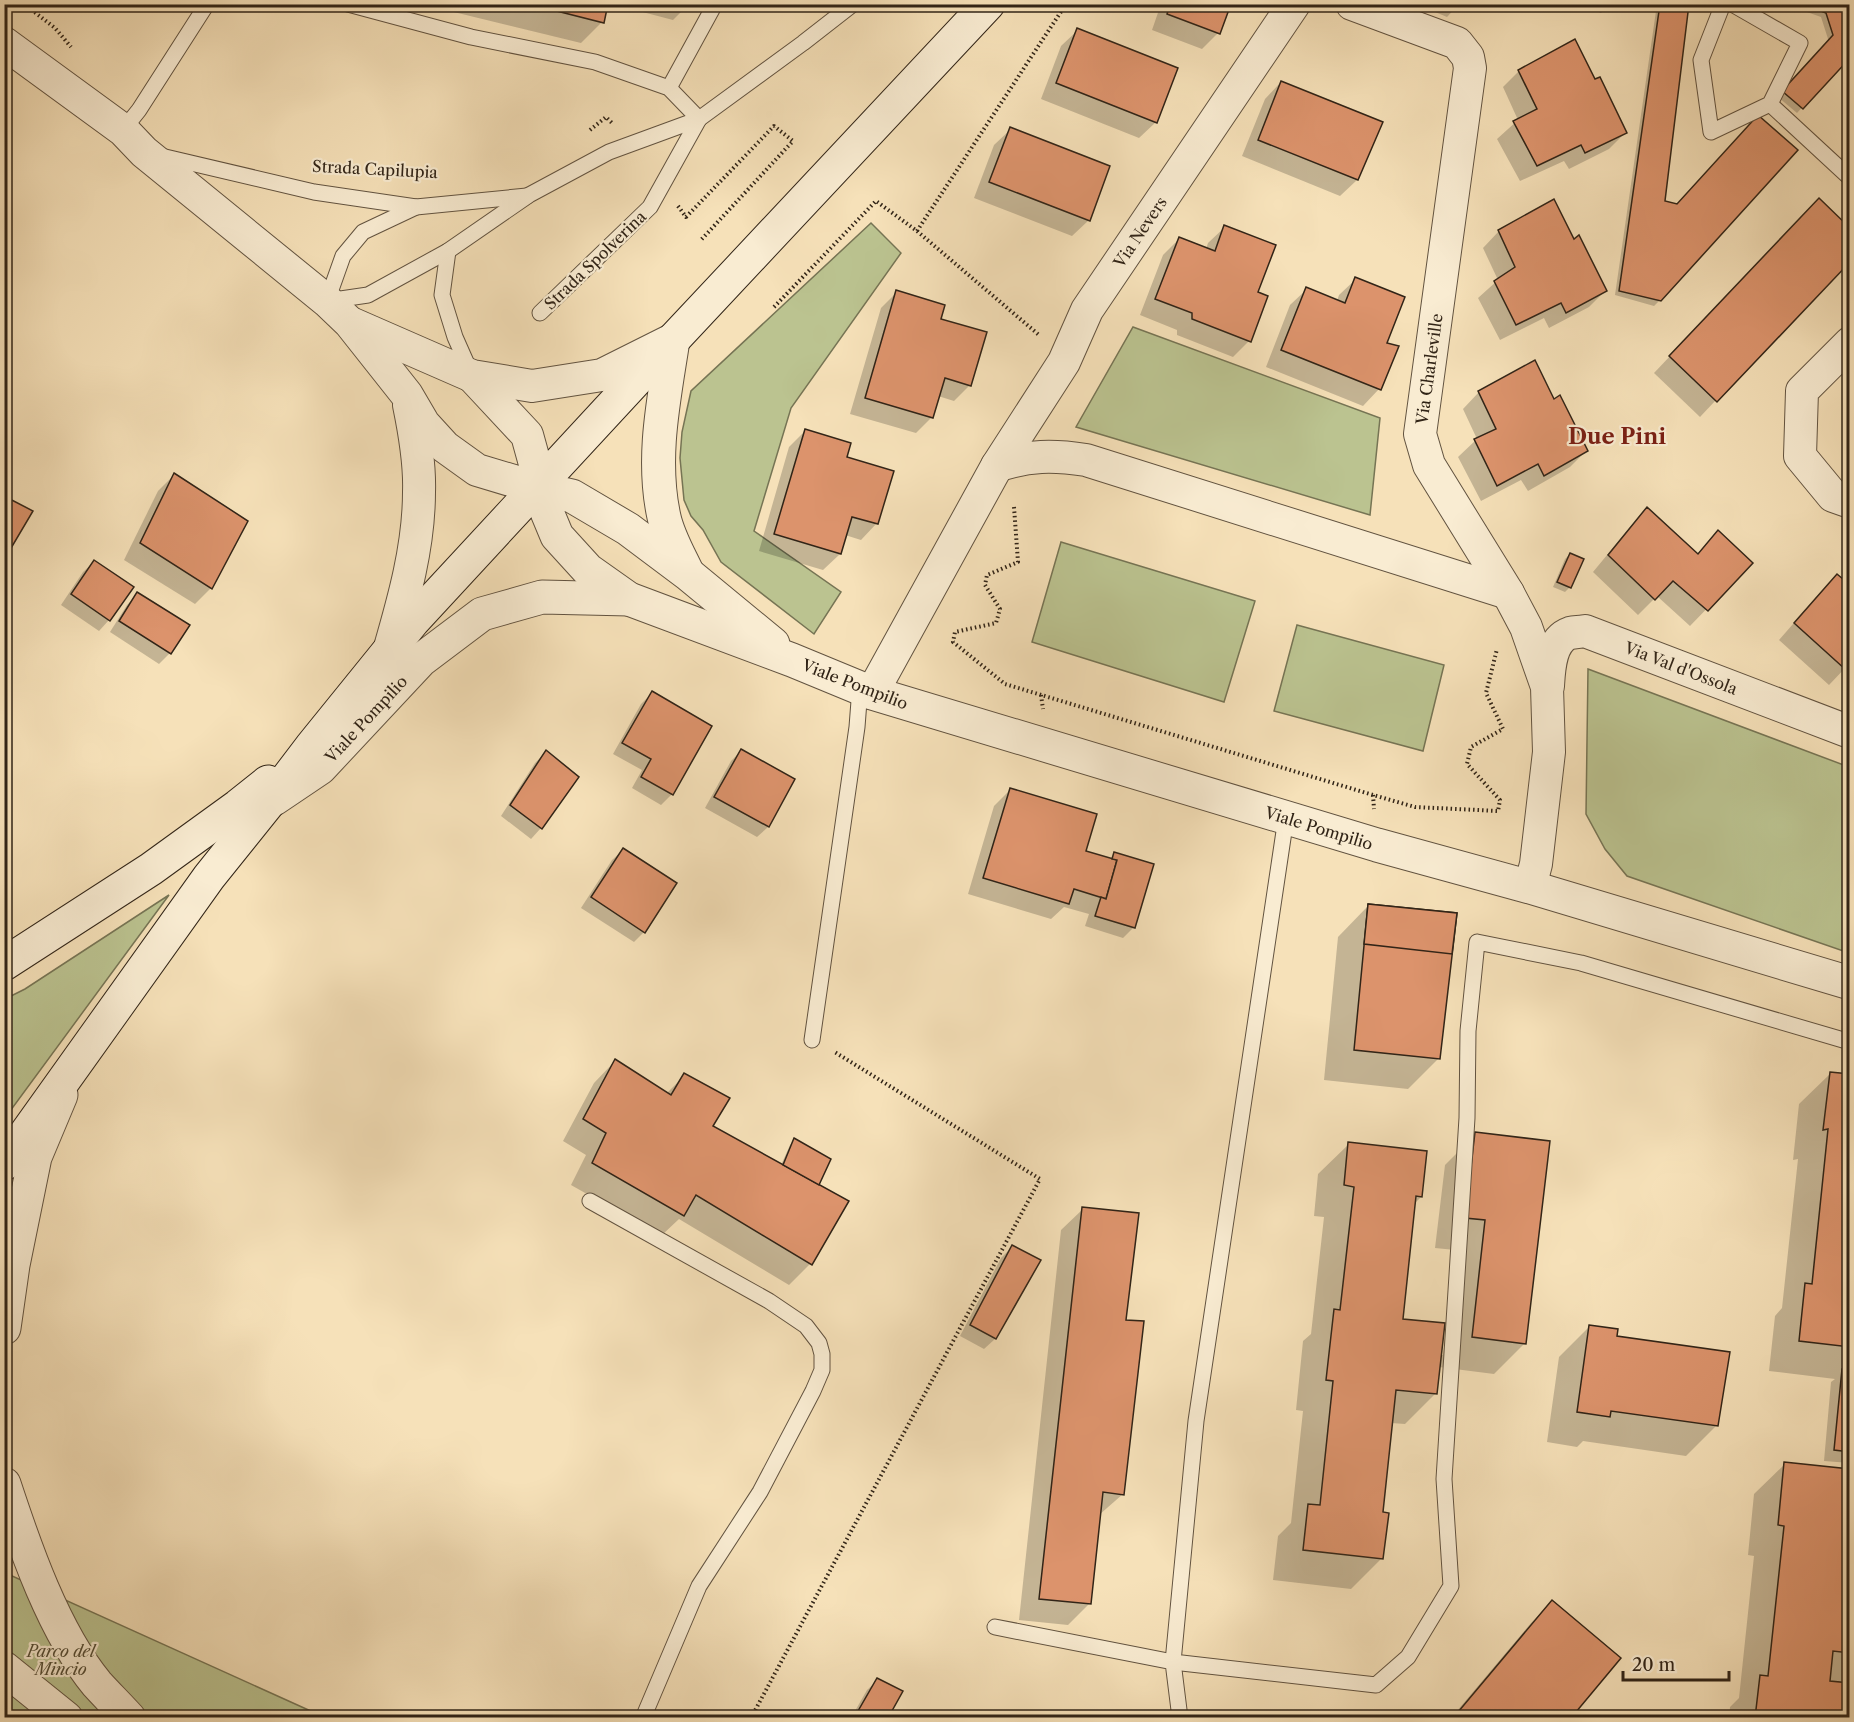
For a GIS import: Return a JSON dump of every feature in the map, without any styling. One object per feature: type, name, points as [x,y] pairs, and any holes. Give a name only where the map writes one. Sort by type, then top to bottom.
[{"type":"street","points":[[4,1164],[208,877],[413,621],[988,4]]},
{"type":"street","name":"Via Nevers","points":[[866,691],[1064,362],[1087,310],[1293,4]]},
{"type":"street","name":"Via Charleville","points":[[1352,4],[1457,43],[1468,57],[1470,68],[1420,434],[1429,465],[1526,627],[1547,687],[1549,752],[1536,864],[1530,888]]},
{"type":"street","points":[[4,43],[133,141],[327,301],[350,323],[407,395],[424,424],[445,447],[477,470],[537,488]]},
{"type":"street","points":[[350,323],[472,376],[532,386],[602,375],[673,340]]},
{"type":"street","name":"Viale Pompilio","points":[[673,340],[658,440],[657,474],[664,519],[688,574]]},
{"type":"street","points":[[1841,499],[1800,456],[1802,391],[1850,343]]},
{"type":"street","points":[[472,376],[527,435],[535,464],[537,488]]},
{"type":"street","points":[[389,652],[411,568],[420,492],[416,440],[407,395]]},
{"type":"street","points":[[1004,464],[1024,458],[1048,456],[1086,460],[1513,603]]},
{"type":"street","name":"Viale Pompilio","points":[[537,488],[572,496],[586,502],[628,529],[688,574],[792,660]]},
{"type":"street","name":"Viale Pompilio","points":[[537,488],[557,536],[588,570],[629,599],[792,660],[866,691],[1286,818],[1850,983]]},
{"type":"street","name":"Viale Pompilio","points":[[270,801],[320,768],[421,660],[482,614],[542,597],[629,599]]},
{"type":"street","name":"Via Val d'Ossola","points":[[1547,687],[1551,660],[1559,641],[1568,633],[1585,631],[1850,732]]},
{"type":"street","points":[[4,964],[151,869],[238,806],[310,747]]},
{"type":"street","points":[[4,1328],[35,1157],[72,1069]]},
{"type":"street","points":[[4,1484],[23,1542],[65,1635],[96,1682],[129,1718]]},
{"type":"street","points":[[4,1668],[66,1718]]},
{"type":"lane","points":[[207,4],[139,110],[133,141],[314,192],[416,207],[529,195]]},
{"type":"lane","points":[[348,4],[471,37],[596,62],[669,88],[699,119]]},
{"type":"lane","points":[[669,88],[715,4]]},
{"type":"lane","points":[[416,207],[363,232],[342,256],[327,301],[368,295],[448,251],[529,195],[609,153],[699,119],[803,44],[853,4]]},
{"type":"lane","points":[[1723,4],[1701,60],[1711,132],[1770,104],[1800,43],[1732,4]]},
{"type":"lane","points":[[1770,104],[1850,178]]},
{"type":"lane","name":"Strada Spolverina","points":[[540,312],[650,207],[699,119]]},
{"type":"lane","points":[[448,251],[442,295],[455,337],[472,376]]},
{"type":"lane","points":[[812,1040],[857,728],[866,691]]},
{"type":"lane","points":[[1180,1718],[1173,1662],[1196,1421],[1286,818]]},
{"type":"lane","points":[[995,1627],[1173,1662],[1376,1685],[1408,1657],[1451,1586],[1444,1479],[1467,1118],[1468,1031],[1477,942],[1581,963],[1850,1042]]},
{"type":"lane","points":[[590,1201],[769,1301],[806,1326],[819,1343],[822,1354],[822,1370],[813,1391],[760,1492],[699,1586],[643,1718]]},
{"type":"path","points":[[917,231],[1066,4]]},
{"type":"path","points":[[583,136],[606,117]]},
{"type":"path","points":[[686,217],[774,126],[793,141],[702,240]]},
{"type":"path","points":[[774,307],[876,201],[917,231],[1041,336]]},
{"type":"path","points":[[1004,464],[1018,562],[987,575],[985,585],[1000,609],[996,623],[955,632],[953,642],[1005,684],[1415,807],[1498,812],[1500,800],[1467,764],[1471,747],[1503,729],[1486,693],[1502,632],[1513,603]]},
{"type":"path","points":[[751,1718],[1040,1179],[832,1050]]},
{"type":"green space","points":[[871,223],[901,253],[791,408],[754,531],[841,592],[814,634],[721,562],[703,530],[691,516],[684,500],[680,458],[682,432],[691,391]]},
{"type":"green space","points":[[1133,327],[1380,418],[1370,515],[1076,427]]},
{"type":"green space","points":[[1061,542],[1255,601],[1224,702],[1032,642]]},
{"type":"green space","points":[[1297,625],[1444,665],[1423,751],[1274,711]]},
{"type":"green space","points":[[1588,669],[1849,767],[1849,953],[1627,876],[1605,849],[1586,814]]},
{"type":"green space","points":[[169,895],[5,1118],[5,999],[25,989]]},
{"type":"green space","name":"Parco del Mincio","points":[[4,1558],[12,1576],[324,1717],[5,1717]]},
{"type":"building","points":[[529,4],[608,4],[604,23]]},
{"type":"building","points":[[1170,4],[1231,4],[1220,34],[1167,14]]},
{"type":"building","points":[[1660,4],[1689,4],[1665,201],[1677,204],[1758,115],[1798,150],[1661,301],[1619,291]]},
{"type":"building","points":[[1803,4],[1850,4],[1850,58],[1803,109],[1782,91],[1833,35],[1826,13]]},
{"type":"building","points":[[1077,28],[1178,68],[1157,123],[1056,83]]},
{"type":"building","points":[[1575,39],[1595,79],[1600,77],[1627,133],[1585,153],[1581,145],[1537,166],[1513,121],[1537,109],[1518,70]]},
{"type":"building","points":[[1281,81],[1383,122],[1358,180],[1258,140]]},
{"type":"building","points":[[1010,127],[1110,166],[1090,221],[989,182]]},
{"type":"building","points":[[1819,198],[1850,228],[1850,262],[1717,402],[1669,356]]},
{"type":"building","points":[[1554,199],[1574,239],[1579,235],[1607,291],[1566,313],[1561,303],[1516,325],[1494,281],[1515,267],[1498,230]]},
{"type":"building","points":[[1224,225],[1276,245],[1258,292],[1268,296],[1251,342],[1192,319],[1192,313],[1155,299],[1179,237],[1215,251]]},
{"type":"building","points":[[1355,277],[1405,297],[1387,343],[1399,346],[1381,390],[1281,350],[1306,287],[1345,303]]},
{"type":"building","points":[[896,290],[945,305],[941,319],[987,332],[971,386],[945,378],[933,418],[865,398]]},
{"type":"building","points":[[1535,360],[1554,399],[1560,395],[1588,451],[1544,476],[1538,464],[1497,486],[1474,439],[1496,429],[1478,391]]},
{"type":"building","points":[[805,429],[851,443],[847,457],[894,471],[878,524],[852,517],[841,554],[774,534]]},
{"type":"building","points":[[174,473],[248,521],[212,589],[140,543]]},
{"type":"building","points":[[4,496],[33,511],[4,560]]},
{"type":"building","points":[[1647,507],[1698,554],[1718,530],[1753,563],[1708,611],[1673,581],[1655,600],[1608,555]]},
{"type":"building","points":[[1570,553],[1584,559],[1571,588],[1557,582]]},
{"type":"building","points":[[94,560],[134,587],[110,621],[71,594]]},
{"type":"building","points":[[1837,574],[1850,585],[1850,666],[1846,670],[1794,623]]},
{"type":"building","points":[[137,592],[190,625],[171,654],[119,621]]},
{"type":"building","points":[[652,691],[712,726],[673,795],[641,777],[651,759],[622,743]]},
{"type":"building","points":[[741,749],[795,779],[769,827],[714,797]]},
{"type":"building","points":[[546,750],[579,777],[542,829],[510,805]]},
{"type":"building","points":[[1010,788],[1097,814],[1086,851],[1117,860],[1106,899],[1074,889],[1069,904],[983,878]]},
{"type":"building","points":[[623,848],[677,883],[645,933],[591,897]]},
{"type":"building","points":[[1114,852],[1154,864],[1135,928],[1095,916],[1101,897],[1106,899],[1117,860],[1112,859]]},
{"type":"building","points":[[1368,904],[1457,913],[1440,1059],[1354,1050]]},
{"type":"building","points":[[1368,904],[1457,913],[1452,954],[1364,944]]},
{"type":"building","points":[[615,1059],[671,1095],[684,1073],[730,1098],[713,1126],[849,1201],[812,1265],[696,1195],[684,1216],[592,1163],[606,1133],[583,1119]]},
{"type":"building","points":[[1830,1072],[1850,1074],[1850,1347],[1799,1341],[1805,1283],[1812,1284],[1828,1129],[1823,1130]]},
{"type":"building","points":[[1475,1132],[1550,1141],[1526,1344],[1472,1337],[1485,1220],[1465,1218]]},
{"type":"building","points":[[794,1138],[831,1159],[819,1185],[783,1165]]},
{"type":"building","points":[[1348,1142],[1427,1151],[1422,1197],[1416,1196],[1403,1319],[1445,1323],[1437,1394],[1396,1390],[1383,1512],[1389,1513],[1383,1559],[1303,1550],[1308,1504],[1320,1505],[1333,1381],[1326,1380],[1334,1309],[1340,1310],[1354,1187],[1344,1185]]},
{"type":"building","points":[[1082,1207],[1139,1213],[1126,1320],[1144,1321],[1124,1495],[1103,1492],[1091,1604],[1039,1599]]},
{"type":"building","points":[[1012,1245],[1041,1260],[996,1339],[970,1325]]},
{"type":"building","points":[[1589,1325],[1618,1329],[1617,1336],[1730,1352],[1718,1426],[1611,1411],[1610,1417],[1577,1412]]},
{"type":"building","points":[[1842,1369],[1850,1370],[1850,1452],[1834,1450]]},
{"type":"building","points":[[1784,1462],[1850,1469],[1850,1536],[1847,1535],[1845,1557],[1850,1558],[1850,1653],[1833,1651],[1830,1681],[1850,1683],[1850,1718],[1755,1718],[1760,1675],[1768,1676],[1784,1526],[1778,1525]]},
{"type":"building","points":[[1552,1600],[1621,1658],[1571,1718],[1453,1718]]},
{"type":"building","points":[[877,1678],[903,1691],[888,1718],[854,1718]]},
{"type":"district","name":"Due Pini","points":[[1617,436]]}]
